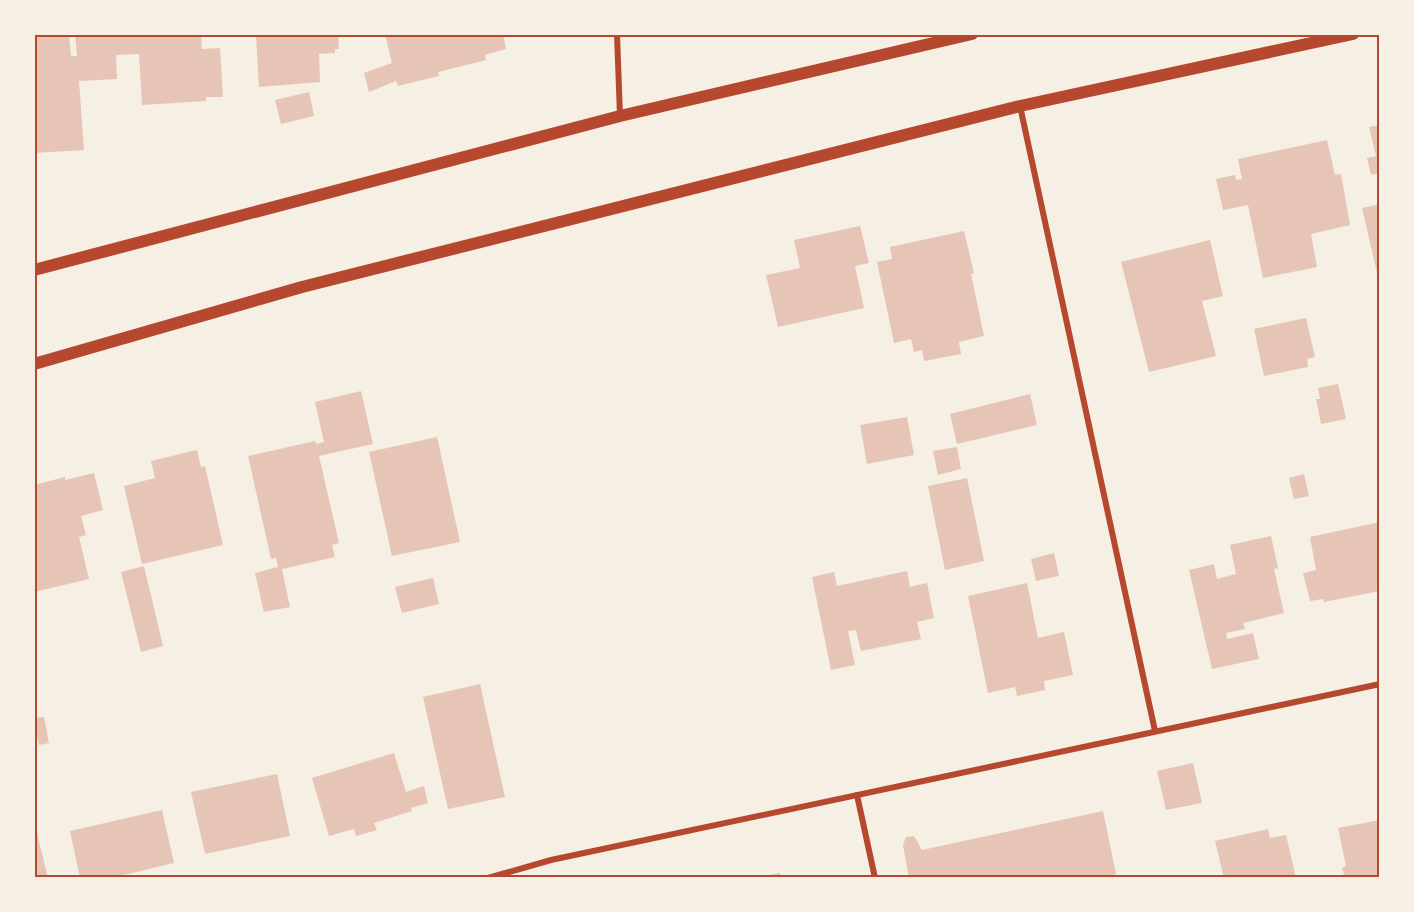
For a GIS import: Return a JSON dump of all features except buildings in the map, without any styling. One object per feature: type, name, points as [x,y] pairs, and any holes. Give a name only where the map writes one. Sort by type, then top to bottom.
[{"type":"main road","points":[[34,270],[620,116],[972,34]]},
{"type":"main road","points":[[34,364],[302,287],[1020,106],[1353,34]]},
{"type":"street","points":[[617,34],[620,116]]},
{"type":"street","points":[[1020,106],[1155,731]]},
{"type":"street","points":[[488,878],[551,860],[1380,684]]},
{"type":"street","points":[[857,795],[875,878]]}]
